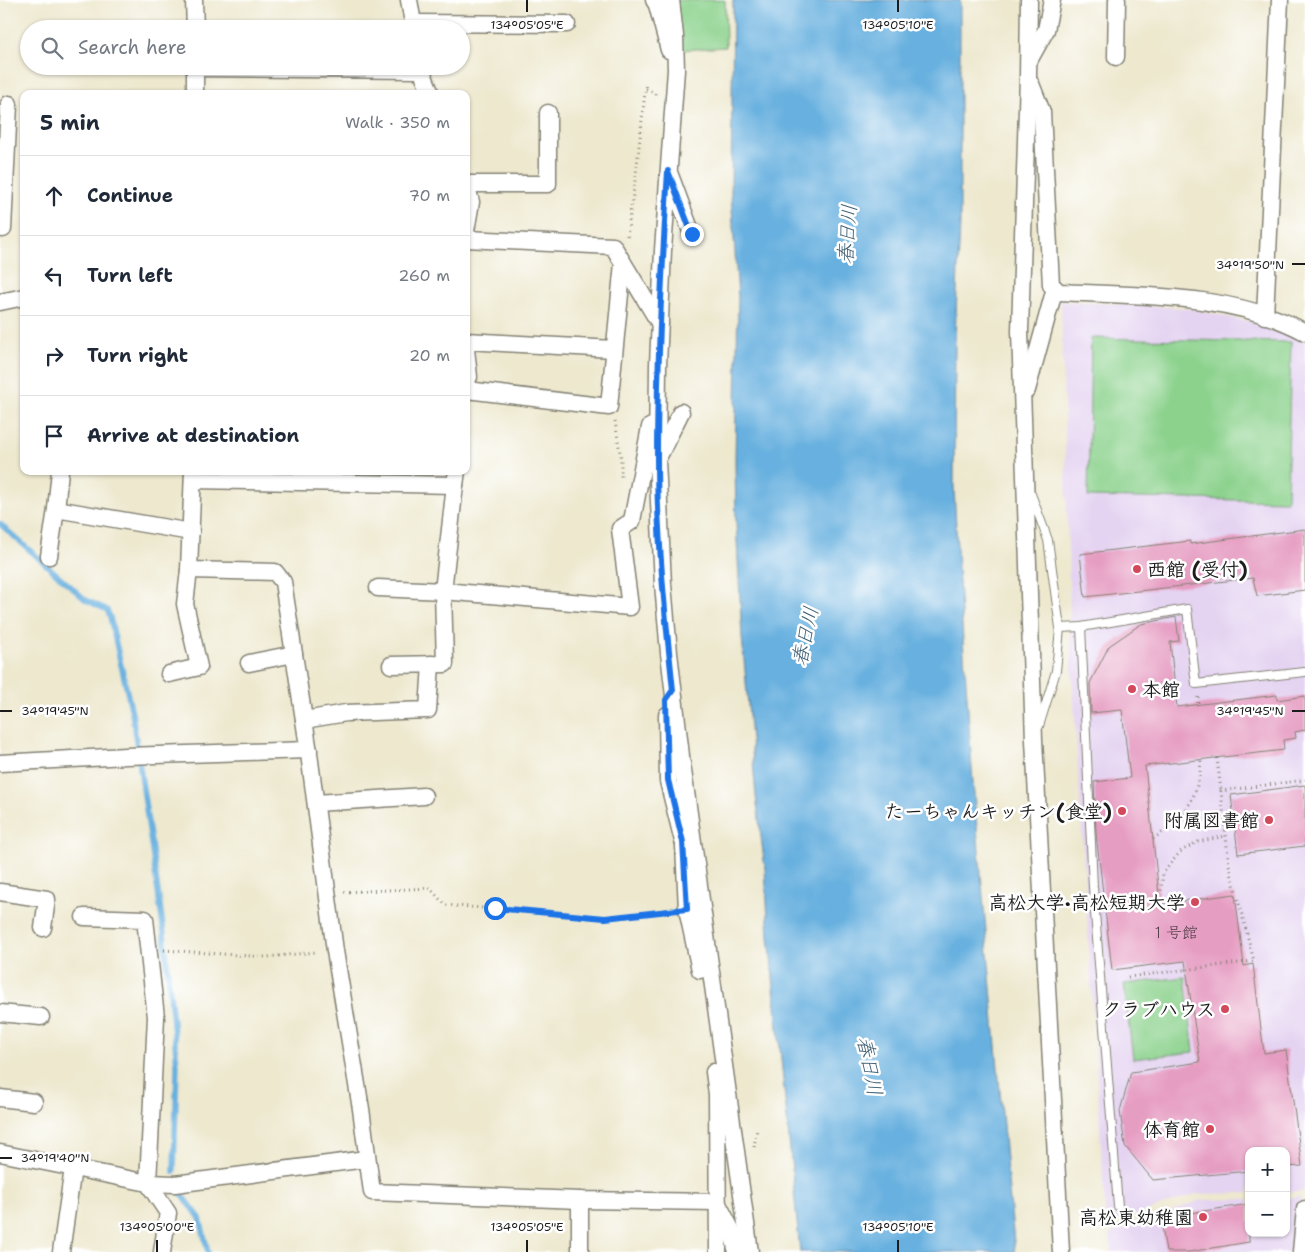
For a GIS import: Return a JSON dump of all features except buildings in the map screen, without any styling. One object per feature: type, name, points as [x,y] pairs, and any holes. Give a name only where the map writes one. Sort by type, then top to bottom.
[{"type":"street","points":[[194,0],[195,20]]},
{"type":"street","points":[[409,0],[412,20]]},
{"type":"street","points":[[654,0],[676,70]]},
{"type":"street","points":[[671,0],[676,70],[668,171],[660,324],[657,460],[663,584],[673,690],[688,842],[709,992],[716,1094],[718,1252]]},
{"type":"street","points":[[1028,0],[1028,69],[1020,331],[1034,740],[1061,1252]]},
{"type":"street","points":[[1052,0],[1046,30],[1028,69],[1042,112],[1051,285],[1058,292],[1187,298],[1242,309],[1292,324],[1305,332]]},
{"type":"street","points":[[1116,57],[1117,0]]},
{"type":"street","points":[[1264,316],[1280,0]]},
{"type":"street","points":[[470,25],[567,24]]},
{"type":"street","points":[[195,75],[195,90]]},
{"type":"street","points":[[423,75],[429,90]]},
{"type":"street","points":[[3,229],[11,105]]},
{"type":"street","points":[[470,184],[548,184],[548,113]]},
{"type":"street","points":[[668,171],[692,234]]},
{"type":"street","points":[[470,239],[613,246],[660,324]]},
{"type":"street","points":[[470,385],[609,407],[623,263]]},
{"type":"street","points":[[1022,406],[1055,288]]},
{"type":"street","points":[[0,302],[20,298]]},
{"type":"street","points":[[470,341],[614,349]]},
{"type":"street","points":[[657,460],[681,412]]},
{"type":"street","points":[[378,588],[443,591],[630,607],[620,529],[632,521],[650,427],[658,423]]},
{"type":"street","points":[[49,556],[60,475]]},
{"type":"street","points":[[169,674],[200,667],[185,604],[189,570],[193,476],[456,478],[443,591],[445,664],[391,665]]},
{"type":"street","points":[[56,509],[191,532]]},
{"type":"street","points":[[189,570],[275,572],[283,582],[309,750],[335,951],[361,1109],[366,1159],[372,1192],[580,1200],[716,1202]]},
{"type":"street","points":[[249,663],[294,654]]},
{"type":"street","points":[[304,720],[346,713],[428,710],[431,664]]},
{"type":"street","points":[[0,762],[309,750]]},
{"type":"street","points":[[316,803],[424,796]]},
{"type":"street","points":[[688,842],[687,909],[719,1032],[750,1252]]},
{"type":"street","points":[[0,892],[47,899],[43,928]]},
{"type":"street","points":[[84,917],[145,919],[156,1017],[148,1183],[168,1213],[162,1252]]},
{"type":"street","points":[[0,1013],[41,1017]]},
{"type":"street","points":[[713,1055],[719,1032]]},
{"type":"street","points":[[0,1098],[34,1102]]},
{"type":"street","points":[[0,1153],[148,1183],[175,1184],[366,1159]]},
{"type":"street","points":[[61,1252],[73,1168]]},
{"type":"street","points":[[580,1200],[580,1252]]},
{"type":"street","points":[[716,1202],[731,1229],[736,1252]]},
{"type":"street","points":[[1301,1252],[1305,1209]]},
{"type":"lane","points":[[1024,476],[1048,540],[1060,628],[1056,670],[1034,740]]},
{"type":"lane","points":[[1060,628],[1082,627],[1187,609],[1196,684],[1305,672]]},
{"type":"lane","points":[[1082,627],[1093,887],[1118,1206]]},
{"type":"path","points":[[623,263],[636,174],[646,83]]},
{"type":"path","points":[[609,407],[613,411],[621,459],[621,479]]},
{"type":"path","points":[[1128,977],[1254,961],[1229,865],[1217,758]]},
{"type":"path","points":[[1153,839],[1170,828],[1194,797],[1200,779],[1201,760]]},
{"type":"path","points":[[1221,791],[1305,780]]},
{"type":"path","points":[[1143,902],[1160,898],[1163,873],[1180,852],[1197,842],[1226,836]]},
{"type":"path","points":[[328,893],[430,888],[445,905],[605,918],[687,909]]},
{"type":"path","points":[[174,951],[266,957],[335,951]]},
{"type":"shaded area","name":"高松大学·高松短期大学","points":[[1061,301],[1186,308],[1284,329],[1305,341],[1305,1183],[1303,1192],[1290,1192],[1290,1147],[1245,1147],[1245,1193],[1195,1194],[1106,1226],[1071,654]]},
{"type":"shaded area","name":"高松東幼稚園","points":[[1301,1197],[1295,1252],[1112,1252],[1110,1234],[1201,1200],[1245,1199],[1245,1237],[1290,1237],[1290,1198]]},
{"type":"green space","points":[[676,0],[725,0],[726,47],[682,50]]},
{"type":"green space","points":[[1091,338],[1291,342],[1287,501],[1088,497]]},
{"type":"green space","points":[[1185,977],[1194,1052],[1133,1059],[1124,984]]},
{"type":"water","name":"春日川","points":[[733,0],[960,0],[960,224],[955,337],[954,487],[973,782],[1015,1252],[800,1252],[742,637],[735,460],[738,297],[731,194]]},
{"type":"waterway","points":[[0,524],[86,600],[107,610],[110,617],[132,713],[164,933],[177,1064],[174,1172]]},
{"type":"waterway","points":[[178,1189],[200,1218],[208,1252]]},
{"type":"place","name":"西館 (受付)","points":[[1137,569]]},
{"type":"place","name":"本館","points":[[1132,689]]},
{"type":"place","name":"たーちゃんキッチン(食堂)","points":[[1122,811]]},
{"type":"place","name":"附属図書館","points":[[1269,820]]},
{"type":"place","name":"高松大学·高松短期大学","points":[[1195,902]]},
{"type":"place","name":"クラブハウス","points":[[1225,1009]]},
{"type":"place","name":"体育館","points":[[1210,1129]]},
{"type":"place","name":"高松東幼稚園","points":[[1203,1217]]},
{"type":"route","points":[[495,908],[605,918],[687,909],[683,842],[668,780],[666,700],[673,690],[663,584],[657,460],[658,365],[668,171],[692,234]]}]
